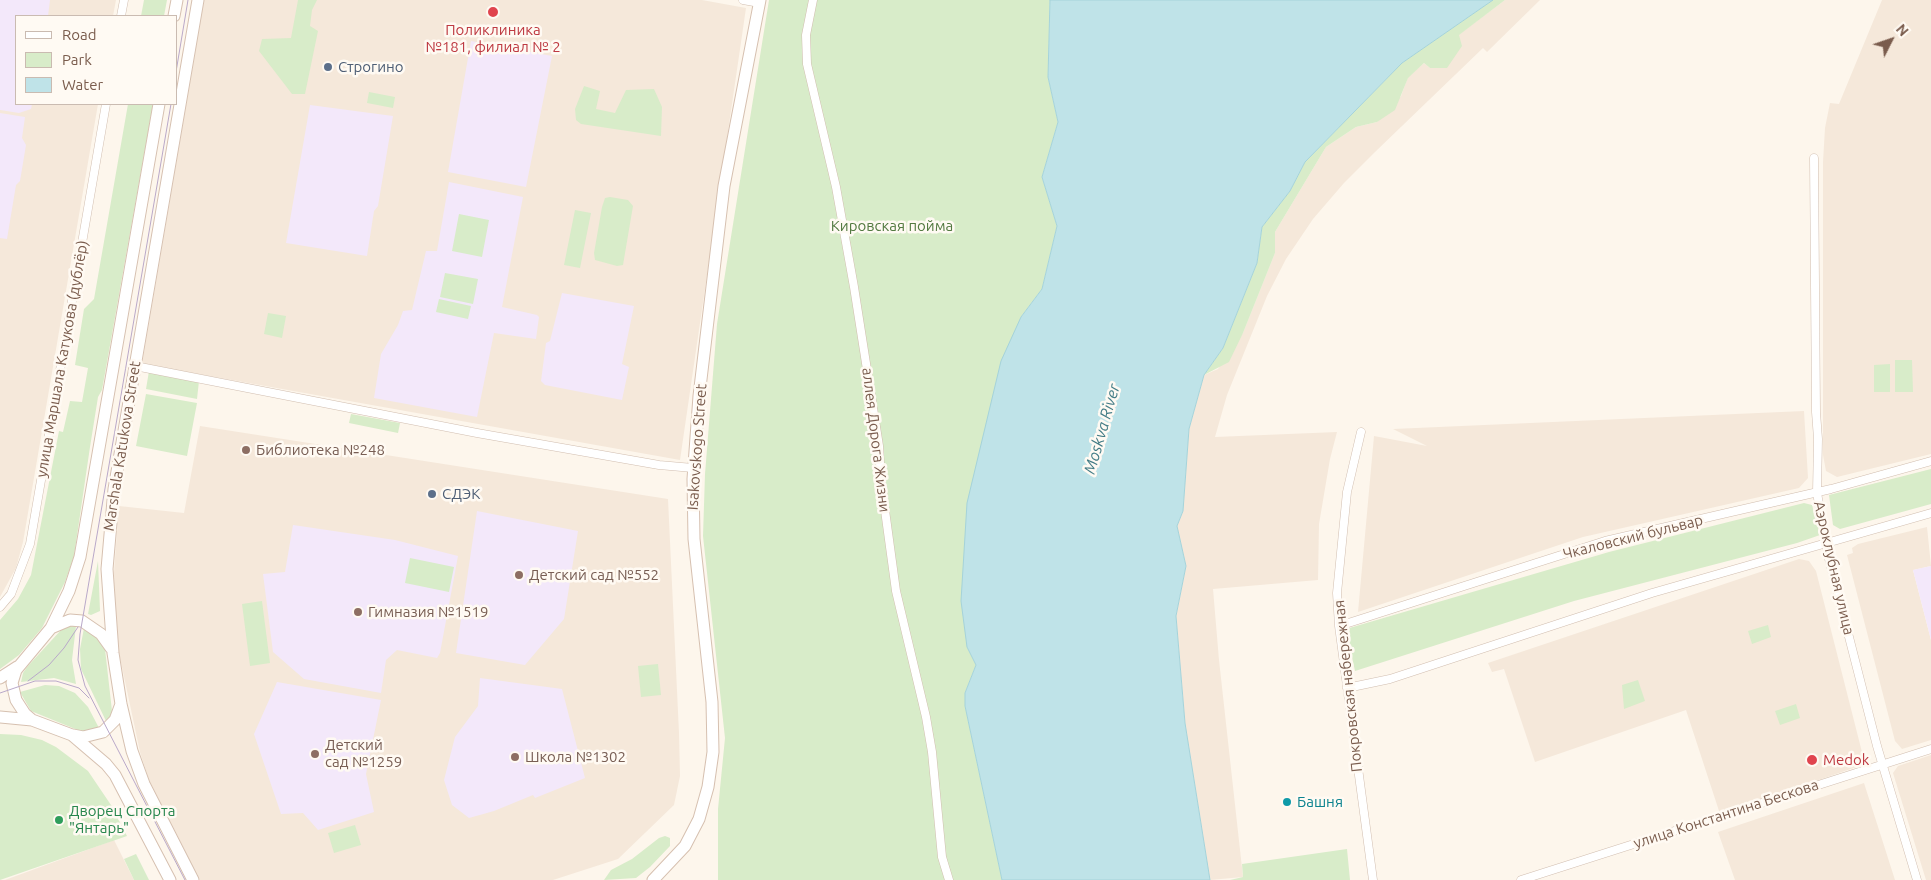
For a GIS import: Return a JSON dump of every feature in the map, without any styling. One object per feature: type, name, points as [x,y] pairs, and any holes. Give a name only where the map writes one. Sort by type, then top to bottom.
[{"type":"main road","points":[[174,15],[177,0]]},
{"type":"main road","name":"Marshala Katukova Street","points":[[193,880],[138,770],[121,704],[113,653],[107,592],[108,541],[114,489],[198,0]]},
{"type":"main road","name":"Isakovskogo Street","points":[[653,880],[685,846],[699,819],[708,788],[713,752],[712,702],[692,514],[693,468],[724,186],[760,1]]},
{"type":"main road","name":"Marshala Katukova Street","points":[[32,720],[20,708],[12,688],[13,676],[22,662],[51,628],[69,591],[80,557],[159,105]]},
{"type":"main road","points":[[51,628],[70,620],[82,621],[101,634],[113,653]]},
{"type":"main road","points":[[0,678],[22,662]]},
{"type":"main road","points":[[0,718],[32,720],[83,738],[103,732],[115,720],[121,704]]},
{"type":"main road","points":[[72,735],[106,764],[122,786],[170,880]]},
{"type":"street","points":[[121,15],[124,0]]},
{"type":"street","points":[[743,0],[760,1]]},
{"type":"street","name":"аллея Дорога Жизни","points":[[813,0],[807,27],[807,64],[836,187],[854,288],[879,446],[881,481],[896,591],[928,725],[942,856],[949,880]]},
{"type":"street","name":"улица Маршала Катукова (дублёр)","points":[[0,607],[11,594],[30,544],[106,105]]},
{"type":"street","name":"Аэроклубная улица","points":[[1814,158],[1817,492],[1826,544],[1916,880]]},
{"type":"street","points":[[134,366],[477,433],[660,465],[693,468]]},
{"type":"street","name":"Покровская набережная","points":[[1361,432],[1345,512],[1337,592],[1339,626],[1373,880]]},
{"type":"street","name":"Чкаловский бульвар","points":[[1339,626],[1604,541],[1817,492],[1931,461]]},
{"type":"street","points":[[1347,688],[1390,679],[1652,593],[1931,513]]},
{"type":"street","name":"улица Константина Бескова","points":[[1521,880],[1931,749]]},
{"type":"shaded area","points":[[0,0],[116,0],[113,15],[15,15],[15,105],[98,105],[23,542],[16,568],[0,597]]},
{"type":"shaded area","points":[[0,0],[50,0],[48,15],[15,15],[15,105],[32,105],[31,109],[19,113],[0,110]]},
{"type":"shaded area","points":[[204,0],[702,0],[746,8],[680,460],[142,364]]},
{"type":"shaded area","points":[[1505,0],[1540,0],[1487,52],[1483,48],[1375,152],[1344,183],[1313,219],[1286,259],[1267,296],[1227,395],[1215,437],[1337,432],[1330,459],[1319,524],[1318,580],[1213,589],[1243,877],[1210,880],[1185,723],[1176,616],[1186,566],[1177,526],[1183,511],[1189,429],[1204,375],[1218,369],[1243,333],[1275,253],[1275,232],[1326,147],[1356,127],[1377,122],[1401,96],[1408,77],[1424,63],[1430,68],[1458,35]]},
{"type":"shaded area","points":[[1882,0],[1931,0],[1931,454],[1837,477],[1826,471],[1823,455],[1823,162],[1825,128],[1830,103],[1839,104]]},
{"type":"shaded area","points":[[471,41],[552,56],[526,187],[448,172]]},
{"type":"shaded area","points":[[310,105],[393,116],[378,206],[374,211],[367,256],[286,243]]},
{"type":"shaded area","points":[[0,113],[25,117],[22,138],[26,145],[20,181],[16,185],[7,239],[0,238]]},
{"type":"shaded area","points":[[449,182],[523,197],[502,307],[539,317],[536,339],[494,333],[477,417],[374,398],[381,354],[398,325],[403,311],[412,310],[426,251],[437,251]]},
{"type":"shaded area","points":[[562,293],[634,306],[622,364],[629,367],[622,400],[545,385],[541,381],[546,343],[550,341]]},
{"type":"shaded area","points":[[1804,411],[1808,478],[1799,488],[1583,537],[1358,612],[1374,436],[1427,446],[1393,429]]},
{"type":"shaded area","points":[[200,426],[668,499],[680,776],[674,805],[618,859],[553,880],[200,880],[149,780],[140,752],[119,653],[115,615],[114,572],[119,506],[184,513]]},
{"type":"shaded area","name":"Детский сад №552","points":[[477,511],[578,531],[564,619],[525,665],[456,653]]},
{"type":"shaded area","name":"Гимназия №1519","points":[[293,525],[395,540],[458,556],[440,653],[437,658],[397,650],[386,660],[381,693],[304,679],[273,652],[263,574],[285,572]]},
{"type":"shaded area","points":[[1927,527],[1931,566],[1913,570],[1931,640],[1931,740],[1902,749],[1895,741],[1847,555],[1853,553],[1852,548],[1858,544]]},
{"type":"shaded area","points":[[1799,559],[1809,561],[1816,571],[1865,764],[1720,814],[1686,710],[1535,762],[1504,669],[1492,672],[1488,663]]},
{"type":"shaded area","points":[[1931,566],[1931,640],[1913,570]]},
{"type":"shaded area","name":"Школа №1302","points":[[480,678],[562,689],[585,778],[535,798],[533,795],[494,811],[469,818],[452,805],[444,780],[455,737],[478,706]]},
{"type":"shaded area","name":"Детский сад №1259","points":[[277,682],[381,700],[366,774],[374,812],[318,830],[303,813],[281,814],[254,734]]},
{"type":"shaded area","points":[[1931,755],[1931,880],[1926,880],[1893,773],[1898,766]]},
{"type":"shaded area","points":[[1864,783],[1895,880],[1735,880],[1718,832]]},
{"type":"shaded area","points":[[114,840],[134,880],[5,880]]},
{"type":"green space","points":[[144,0],[167,0],[164,15],[141,15]]},
{"type":"green space","points":[[298,0],[317,0],[312,10],[310,26],[318,31],[305,94],[292,94],[259,51],[262,39],[291,38]]},
{"type":"green space","name":"Кировская пойма","points":[[769,0],[1050,0],[1048,77],[1058,122],[1042,177],[1057,226],[1042,289],[1021,317],[967,647],[976,665],[965,693],[965,706],[1002,880],[718,880],[718,809],[725,738],[703,536],[705,474],[717,324]]},
{"type":"green space","points":[[1493,0],[1505,0],[1459,35],[1462,46],[1447,68],[1430,68],[1424,63],[1408,78],[1395,110],[1377,122],[1356,127],[1326,147],[1275,232],[1275,253],[1243,333],[1229,362],[1204,375],[1223,348],[1257,263],[1262,227],[1290,191],[1305,162],[1402,63]]},
{"type":"green space","points":[[584,86],[600,91],[596,109],[615,113],[626,90],[654,89],[662,107],[661,136],[581,124],[576,120],[575,109]]},
{"type":"green space","points":[[369,92],[395,97],[393,108],[367,103]]},
{"type":"green space","points":[[128,105],[153,105],[102,390],[98,397],[74,556],[65,582],[42,628],[19,655],[0,669],[0,620],[18,599],[31,575],[59,431],[63,432],[70,401],[82,402],[88,368],[75,365],[84,309],[94,299]]},
{"type":"green space","points":[[605,198],[628,200],[633,206],[623,265],[617,266],[595,260],[594,253],[602,207]]},
{"type":"green space","points":[[575,210],[591,213],[580,268],[564,265]]},
{"type":"green space","points":[[459,214],[489,220],[482,257],[452,251]]},
{"type":"green space","points":[[445,273],[478,279],[473,304],[440,297]]},
{"type":"green space","points":[[439,299],[471,306],[468,319],[436,312]]},
{"type":"green space","points":[[268,313],[286,316],[282,338],[264,334]]},
{"type":"green space","points":[[1895,360],[1912,360],[1913,392],[1895,392]]},
{"type":"green space","points":[[1890,364],[1890,392],[1874,392],[1874,365]]},
{"type":"green space","points":[[149,371],[199,381],[197,399],[146,389]]},
{"type":"green space","points":[[146,394],[197,403],[187,456],[136,446]]},
{"type":"green space","points":[[351,414],[400,423],[398,433],[349,423]]},
{"type":"green space","points":[[1931,469],[1931,504],[1840,529],[1833,525],[1829,495]]},
{"type":"green space","points":[[1804,503],[1812,505],[1820,535],[1797,543],[1574,601],[1355,671],[1346,629],[1609,552]]},
{"type":"green space","points":[[410,558],[454,567],[449,592],[405,583]]},
{"type":"green space","points":[[98,561],[100,611],[91,615],[88,614]]},
{"type":"green space","points":[[262,601],[270,663],[250,666],[242,604]]},
{"type":"green space","points":[[69,625],[76,626],[72,660],[76,684],[54,678],[21,682],[27,667],[62,629]]},
{"type":"green space","points":[[1768,625],[1771,637],[1752,644],[1748,631]]},
{"type":"green space","points":[[84,628],[95,635],[105,649],[112,711],[110,718],[106,721],[81,669],[80,649]]},
{"type":"green space","points":[[658,664],[661,695],[641,697],[638,666]]},
{"type":"green space","points":[[1638,680],[1645,701],[1624,709],[1622,685]]},
{"type":"green space","points":[[45,685],[59,686],[75,693],[88,707],[99,728],[85,733],[31,711],[20,692]]},
{"type":"green space","points":[[1796,704],[1800,718],[1780,725],[1775,711]]},
{"type":"green space","name":"Дворец Спорта \"Янтарь\"","points":[[0,734],[21,735],[42,740],[56,747],[88,771],[111,805],[127,836],[0,880]]},
{"type":"green space","points":[[355,825],[361,845],[334,853],[328,833]]},
{"type":"green space","points":[[665,836],[670,838],[670,846],[650,867],[636,878],[604,880],[611,870],[632,859],[659,838]]},
{"type":"green space","points":[[1347,849],[1350,880],[1230,880],[1243,877],[1242,864]]},
{"type":"green space","points":[[136,854],[149,880],[134,880],[124,859]]},
{"type":"water","name":"Moskva River","points":[[1050,0],[1493,0],[1402,63],[1305,162],[1290,191],[1262,227],[1257,263],[1223,348],[1204,375],[1189,429],[1183,511],[1177,526],[1186,566],[1176,616],[1185,723],[1210,880],[1002,880],[965,706],[965,693],[976,665],[967,647],[961,601],[967,503],[1001,361],[1021,317],[1042,289],[1057,226],[1042,177],[1058,122],[1048,77]]},
{"type":"tram line","points":[[178,60],[188,0]]},
{"type":"tram line","points":[[171,105],[80,634],[78,660],[85,686],[185,880]]},
{"type":"tram line","points":[[28,681],[49,665],[64,648],[78,627]]},
{"type":"tram line","points":[[0,693],[35,681],[56,681],[79,688],[89,698]]},
{"type":"place","name":"Поликлиника №181, филиал № 2","points":[[493,12]]},
{"type":"place","name":"Строгино","points":[[328,67]]},
{"type":"place","name":"Библиотека №248","points":[[246,450]]},
{"type":"place","name":"СДЭК","points":[[432,494]]},
{"type":"place","name":"Детский сад №552","points":[[519,575]]},
{"type":"place","name":"Гимназия №1519","points":[[358,612]]},
{"type":"place","name":"Детский сад №1259","points":[[315,754]]},
{"type":"place","name":"Школа №1302","points":[[515,757]]},
{"type":"place","name":"Medok","points":[[1812,760]]},
{"type":"place","name":"Башня","points":[[1287,802]]},
{"type":"place","name":"Дворец Спорта \"Янтарь\"","points":[[59,820]]}]
